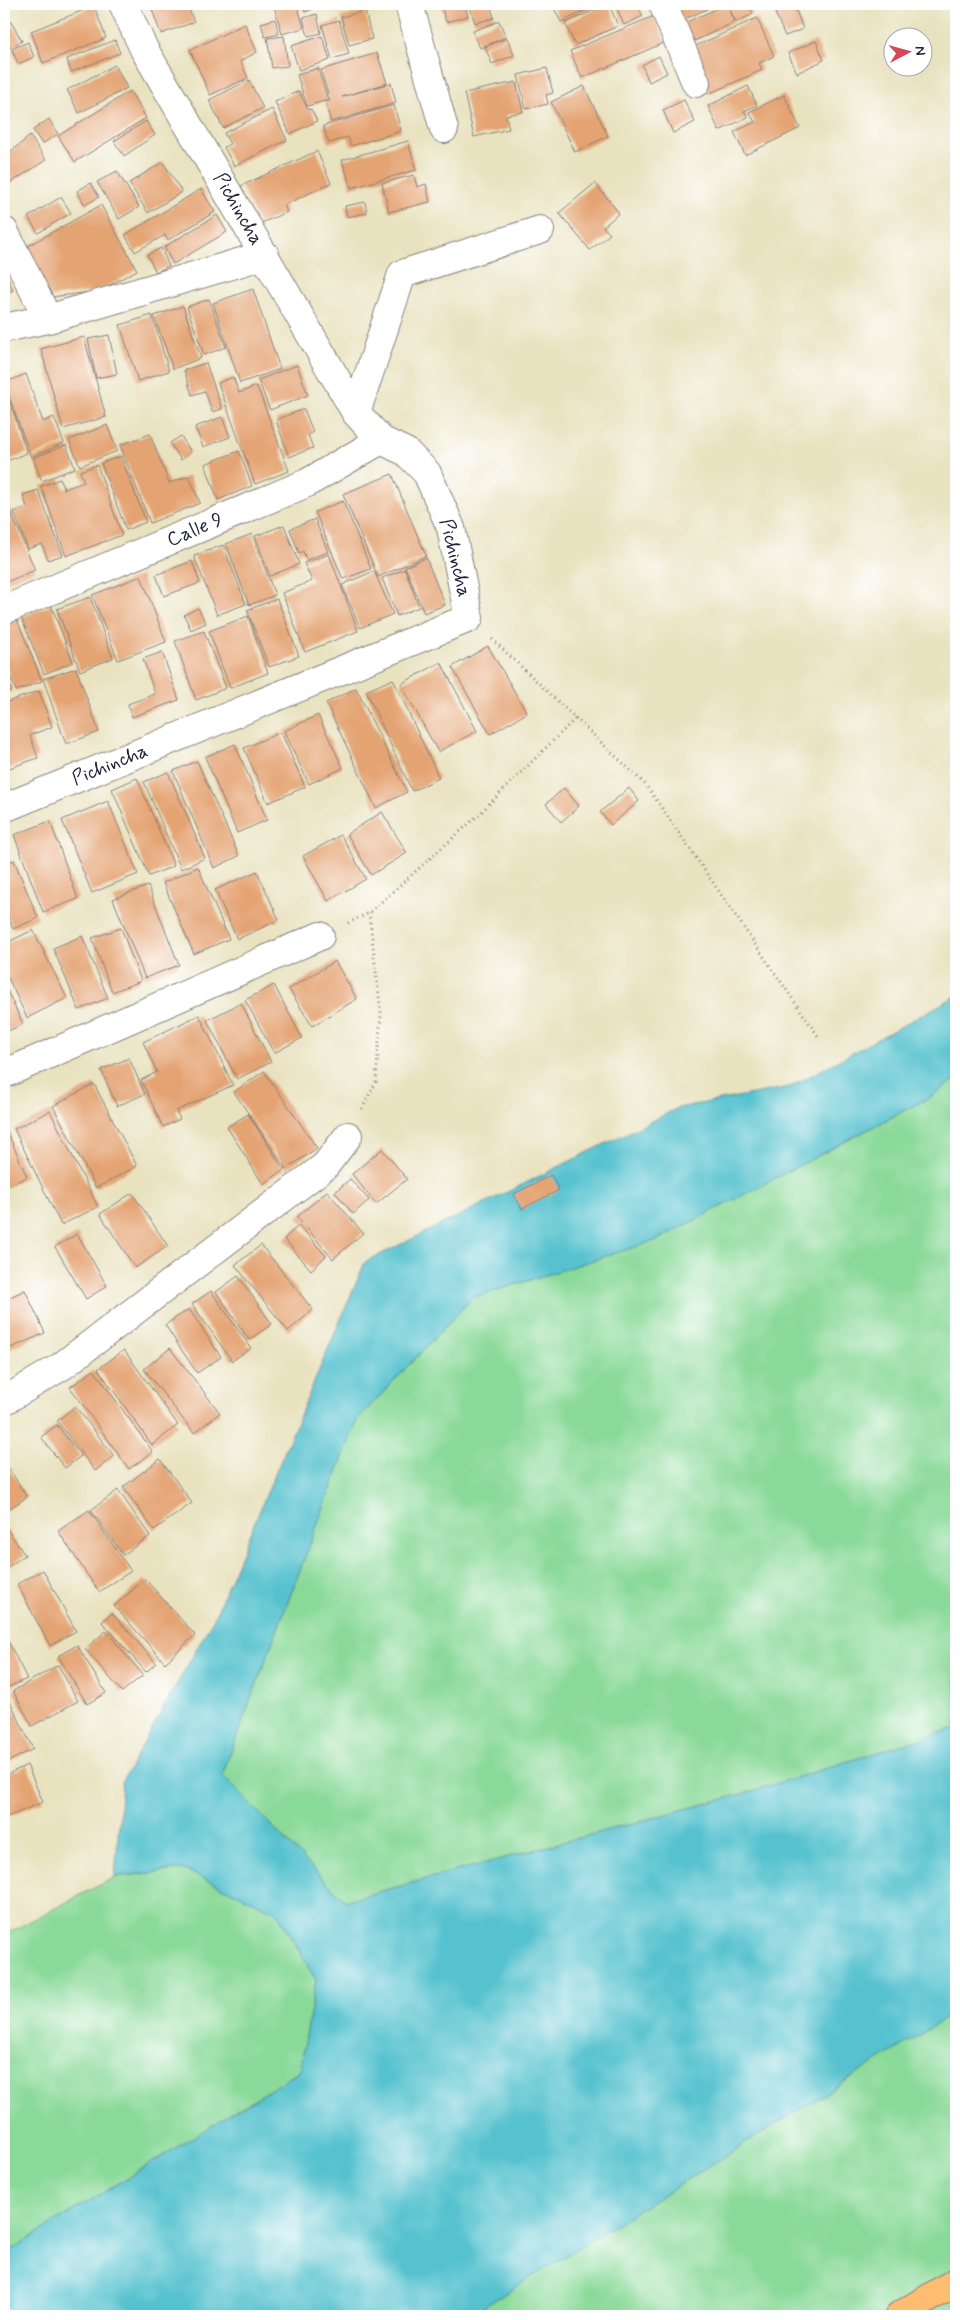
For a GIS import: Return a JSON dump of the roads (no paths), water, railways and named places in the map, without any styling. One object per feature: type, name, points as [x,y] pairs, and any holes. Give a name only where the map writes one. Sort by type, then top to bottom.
[{"type":"main road","points":[[899,2316],[956,2282]]},
{"type":"street","name":"Pichincha","points":[[4,808],[469,618],[451,528],[427,473],[406,452],[381,440],[356,413],[144,49],[123,4]]},
{"type":"street","points":[[409,4],[444,128]]},
{"type":"street","points":[[663,4],[696,83]]},
{"type":"street","points":[[356,413],[402,274],[540,230]]},
{"type":"street","points":[[4,231],[48,319]]},
{"type":"street","points":[[4,328],[48,319],[265,255]]},
{"type":"street","name":"Calle 9","points":[[4,610],[307,483],[381,440]]},
{"type":"street","points":[[4,1074],[320,936]]},
{"type":"street","points":[[4,1401],[62,1366],[325,1166],[348,1136]]},
{"type":"water","points":[[956,996],[956,1079],[932,1096],[657,1240],[472,1298],[357,1420],[222,1775],[345,1901],[749,1792],[956,1728],[956,2012],[469,2316],[4,2316],[4,2254],[300,2071],[316,1980],[277,1912],[183,1869],[115,1877],[122,1782],[214,1618],[365,1262],[678,1108],[790,1087]]}]
